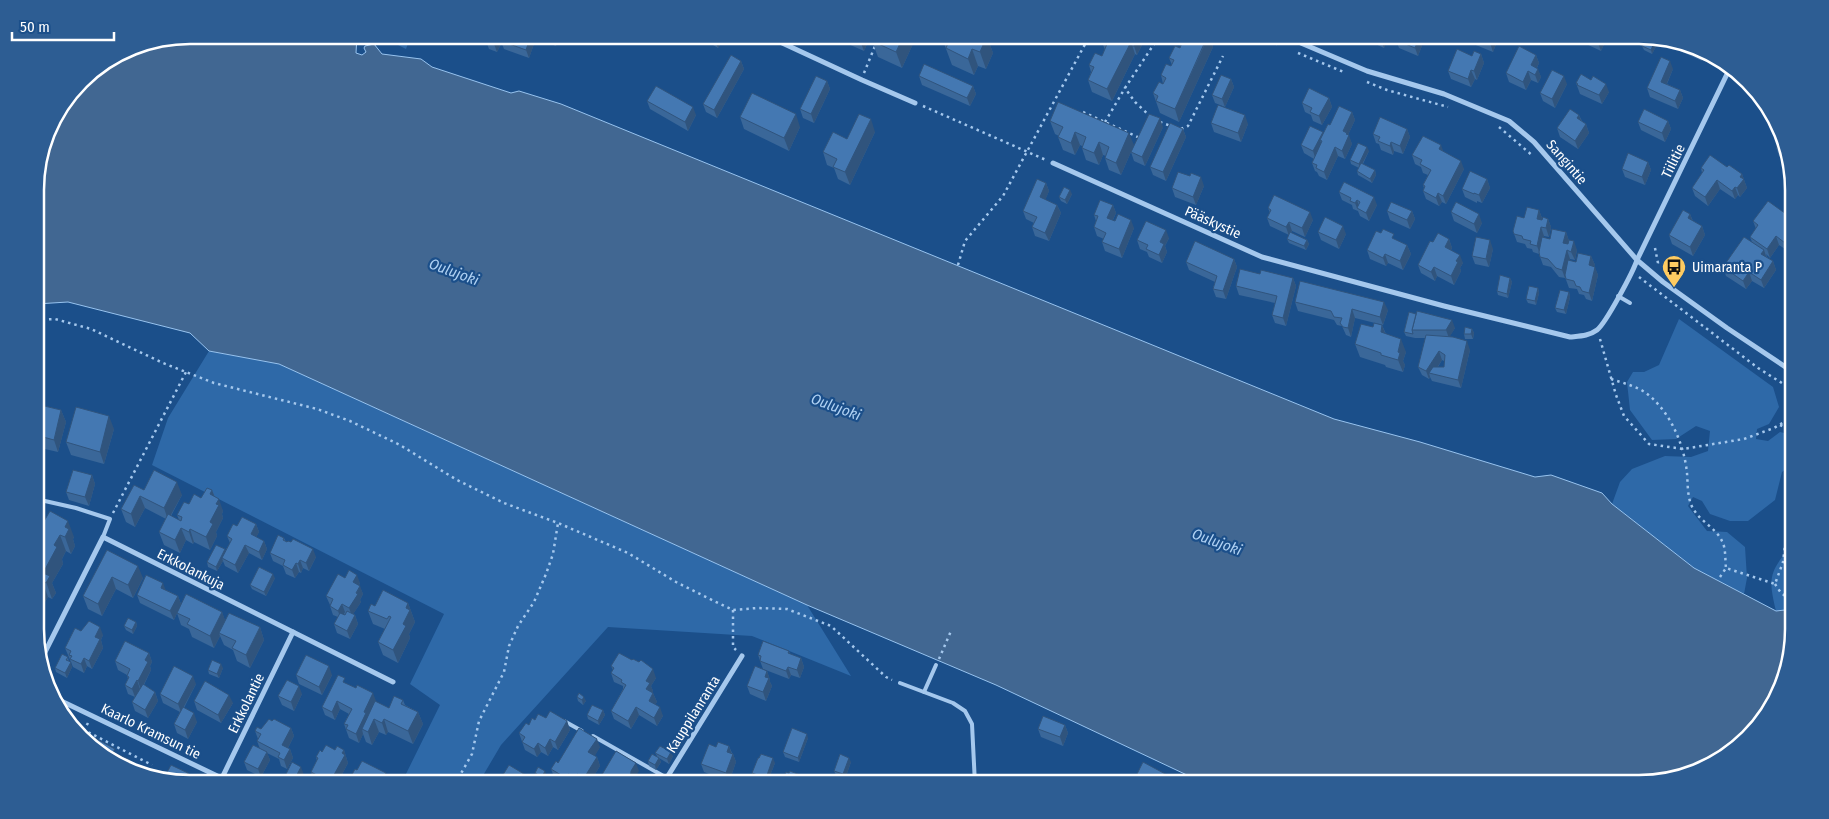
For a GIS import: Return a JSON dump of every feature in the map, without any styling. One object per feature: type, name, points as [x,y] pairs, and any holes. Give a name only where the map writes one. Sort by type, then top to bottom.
[{"type":"street","points":[[784,44],[915,103]]},
{"type":"street","name":"Sangintie","points":[[1303,44],[1367,71],[1444,94],[1509,121],[1534,142],[1637,260],[1663,282],[1785,367]]},
{"type":"street","name":"Tiilitie","points":[[1637,260],[1727,74]]},
{"type":"street","name":"Pääskystie","points":[[1053,163],[1262,256],[1444,306],[1570,337],[1587,336],[1598,329]]},
{"type":"street","points":[[1598,329],[1633,272],[1637,260]]},
{"type":"street","points":[[46,651],[103,537]]},
{"type":"street","name":"Erkkolankuja","points":[[103,537],[393,682]]},
{"type":"street","name":"Erkkolantie","points":[[223,775],[293,632]]},
{"type":"street","name":"Kauppilanranta","points":[[669,775],[742,656]]},
{"type":"street","name":"Kaarlo Kramsun tie","points":[[63,702],[216,775]]},
{"type":"lane","points":[[1618,296],[1630,303]]},
{"type":"lane","points":[[44,501],[110,518],[103,537]]},
{"type":"lane","points":[[924,692],[936,664]]},
{"type":"lane","points":[[900,683],[953,703],[965,711],[972,724],[975,775]]},
{"type":"lane","points":[[556,716],[662,775]]},
{"type":"path","points":[[862,80],[876,44]]},
{"type":"path","points":[[958,266],[965,241],[1003,196],[1085,44]]},
{"type":"path","points":[[1105,122],[1154,44]]},
{"type":"path","points":[[1278,44],[1284,47]]},
{"type":"path","points":[[1292,51],[1353,76]]},
{"type":"path","points":[[1160,122],[1180,129],[1188,126],[1223,56]]},
{"type":"path","points":[[1362,80],[1387,90],[1453,108]]},
{"type":"path","points":[[1125,88],[1135,102],[1151,118],[1147,124]]},
{"type":"path","points":[[915,103],[1053,163]]},
{"type":"path","points":[[1083,112],[1141,138],[1144,131]]},
{"type":"path","points":[[1496,125],[1534,158]]},
{"type":"path","points":[[1633,272],[1758,368],[1785,385]]},
{"type":"path","points":[[44,320],[55,319],[91,329],[163,363],[214,383],[317,409],[350,420],[400,445],[457,480],[488,496],[628,553],[676,582],[734,610],[757,608],[787,609],[831,626],[886,677],[900,683]]},
{"type":"path","points":[[1598,329],[1611,379],[1624,416],[1650,444],[1683,448],[1744,439],[1785,422]]},
{"type":"path","points":[[110,518],[186,372]]},
{"type":"path","points":[[1611,379],[1631,385],[1647,393],[1670,419],[1683,448],[1687,473],[1687,489],[1693,510],[1714,530],[1723,542],[1726,568],[1720,577]]},
{"type":"path","points":[[1780,425],[1785,427]]},
{"type":"path","points":[[460,775],[472,754],[479,721],[504,672],[508,646],[518,626],[534,602],[546,574],[553,554],[558,523]]},
{"type":"path","points":[[1775,584],[1783,562],[1785,545]]},
{"type":"path","points":[[1726,568],[1775,584],[1785,596]]},
{"type":"path","points":[[734,610],[733,647],[742,656]]},
{"type":"path","points":[[936,664],[951,631]]},
{"type":"path","points":[[84,729],[92,715]]},
{"type":"path","points":[[86,731],[152,765]]},
{"type":"shaded area","points":[[396,44],[408,44],[406,49]]},
{"type":"shaded area","points":[[1679,319],[1773,387],[1779,407],[1769,424],[1757,429],[1756,439],[1768,441],[1780,432],[1785,433],[1785,470],[1782,472],[1775,500],[1748,521],[1730,521],[1710,514],[1702,501],[1693,497],[1688,506],[1707,531],[1727,532],[1745,547],[1747,578],[1744,594],[1694,568],[1612,504],[1620,482],[1632,469],[1665,456],[1691,457],[1708,451],[1710,431],[1696,426],[1676,439],[1652,440],[1630,410],[1627,382],[1633,372],[1644,372],[1659,365]]},
{"type":"shaded area","points":[[209,351],[279,364],[807,605],[851,676],[752,636],[608,627],[501,745],[483,775],[405,775],[440,705],[410,684],[444,614],[152,465],[168,418]]},
{"type":"shaded area","points":[[1785,553],[1785,610],[1776,611],[1771,583],[1774,569]]},
{"type":"water","name":"Oulujoki","points":[[356,44],[356,53],[362,55],[366,52],[365,46],[374,44],[382,54],[421,59],[432,67],[511,93],[519,91],[561,104],[1334,419],[1420,442],[1535,477],[1551,475],[1602,493],[1612,504],[1694,568],[1776,611],[1785,610],[1785,639],[1782,657],[1774,685],[1766,702],[1755,718],[1735,739],[1720,751],[1704,760],[1667,772],[1649,775],[1187,775],[996,685],[807,605],[279,364],[209,351],[190,333],[68,302],[44,304],[45,171],[49,152],[59,125],[74,101],[94,80],[109,68],[125,59],[152,49],[171,45]]},
{"type":"building","points":[[509,44],[528,44],[526,50]]},
{"type":"building","points":[[879,44],[900,44],[896,52]]},
{"type":"building","points":[[948,44],[984,44],[980,52],[972,49],[968,59],[946,48]]},
{"type":"building","points":[[1107,44],[1130,44],[1107,89],[1088,80],[1094,67],[1089,65],[1095,53],[1102,56]]},
{"type":"building","points":[[1181,44],[1204,44],[1175,109],[1156,101],[1158,96],[1153,93],[1159,82],[1163,84],[1166,78],[1161,75],[1166,64],[1171,66],[1174,60],[1169,58],[1175,46],[1180,48]]},
{"type":"building","points":[[1406,44],[1417,44],[1415,48]]},
{"type":"building","points":[[1643,44],[1653,45],[1651,50],[1642,46]]},
{"type":"building","points":[[1519,46],[1536,55],[1531,65],[1538,69],[1535,75],[1528,71],[1523,82],[1506,73]]},
{"type":"building","points":[[1457,49],[1472,56],[1474,51],[1481,54],[1474,71],[1471,70],[1468,79],[1448,71]]},
{"type":"building","points":[[731,55],[741,61],[714,110],[703,104]]},
{"type":"building","points":[[1661,57],[1670,61],[1661,82],[1680,90],[1675,101],[1647,88]]},
{"type":"building","points":[[924,64],[973,86],[967,98],[919,76]]},
{"type":"building","points":[[1552,70],[1564,76],[1552,99],[1540,93]]},
{"type":"building","points":[[1581,74],[1591,80],[1593,76],[1606,84],[1599,95],[1577,85],[1576,83]]},
{"type":"building","points":[[1221,75],[1231,79],[1222,99],[1212,95]]},
{"type":"building","points":[[816,76],[827,81],[811,114],[800,109]]},
{"type":"building","points":[[656,86],[693,107],[685,122],[647,101]]},
{"type":"building","points":[[1309,88],[1329,98],[1319,116],[1310,112],[1312,108],[1302,103]]},
{"type":"building","points":[[752,93],[796,114],[784,138],[740,117]]},
{"type":"building","points":[[1058,102],[1129,133],[1116,163],[1105,158],[1109,147],[1099,142],[1094,153],[1082,148],[1086,137],[1075,132],[1071,143],[1058,137],[1063,127],[1050,121]]},
{"type":"building","points":[[1218,105],[1245,115],[1238,133],[1211,123]]},
{"type":"building","points":[[1339,106],[1352,112],[1343,131],[1349,135],[1342,151],[1335,147],[1324,172],[1316,168],[1317,165],[1312,163],[1322,141],[1320,140]]},
{"type":"building","points":[[1570,109],[1579,115],[1577,118],[1586,124],[1575,141],[1557,128]]},
{"type":"building","points":[[1644,109],[1668,121],[1662,133],[1638,122]]},
{"type":"building","points":[[859,114],[871,119],[845,172],[833,167],[837,159],[823,152],[833,132],[847,139]]},
{"type":"building","points":[[1149,114],[1160,118],[1142,157],[1131,152]]},
{"type":"building","points":[[1380,117],[1407,129],[1400,146],[1391,142],[1390,146],[1378,141],[1380,137],[1373,134]]},
{"type":"building","points":[[1170,123],[1183,129],[1163,172],[1150,167]]},
{"type":"building","points":[[1310,126],[1323,132],[1313,151],[1301,145]]},
{"type":"building","points":[[1423,136],[1441,145],[1439,149],[1461,161],[1443,196],[1438,193],[1436,198],[1423,191],[1425,186],[1423,185],[1431,170],[1420,164],[1422,160],[1412,155]]},
{"type":"building","points":[[1358,143],[1367,147],[1359,164],[1350,160]]},
{"type":"building","points":[[1628,153],[1648,162],[1642,177],[1622,169]]},
{"type":"building","points":[[1710,155],[1727,167],[1729,165],[1742,174],[1740,177],[1744,179],[1737,188],[1735,187],[1732,191],[1717,180],[1705,197],[1692,188],[1704,170],[1701,168]]},
{"type":"building","points":[[1361,163],[1375,170],[1370,179],[1357,171]]},
{"type":"building","points":[[1470,171],[1487,179],[1479,195],[1462,189]]},
{"type":"building","points":[[1178,172],[1190,176],[1191,173],[1201,177],[1193,197],[1172,188]]},
{"type":"building","points":[[1037,179],[1046,183],[1040,197],[1057,205],[1045,233],[1032,227],[1037,217],[1023,211]]},
{"type":"building","points":[[1344,182],[1374,197],[1366,213],[1357,208],[1360,202],[1357,200],[1355,203],[1350,201],[1351,198],[1339,192]]},
{"type":"building","points":[[1064,187],[1070,190],[1065,200],[1059,197]]},
{"type":"building","points":[[1274,195],[1310,212],[1302,228],[1289,222],[1286,227],[1267,218],[1271,210],[1268,208]]},
{"type":"building","points":[[1100,200],[1113,205],[1107,218],[1115,221],[1118,214],[1131,220],[1119,249],[1102,242],[1106,233],[1094,227],[1098,216],[1094,215]]},
{"type":"building","points":[[1768,201],[1785,213],[1785,243],[1776,236],[1767,249],[1750,237],[1758,225],[1753,221]]},
{"type":"building","points":[[1391,202],[1412,211],[1407,220],[1387,211]]},
{"type":"building","points":[[1456,202],[1479,214],[1474,224],[1451,212]]},
{"type":"building","points":[[1527,207],[1539,210],[1537,219],[1542,220],[1543,217],[1548,219],[1546,228],[1541,227],[1537,246],[1530,244],[1531,241],[1523,239],[1522,236],[1514,234],[1513,231],[1517,216],[1524,218]]},
{"type":"building","points":[[1683,210],[1690,214],[1688,218],[1702,226],[1690,247],[1669,235]]},
{"type":"building","points":[[1325,217],[1343,226],[1336,240],[1318,232]]},
{"type":"building","points":[[1146,221],[1166,230],[1160,242],[1164,244],[1159,255],[1146,249],[1148,245],[1137,240]]},
{"type":"building","points":[[1383,229],[1394,234],[1392,238],[1407,245],[1400,261],[1385,254],[1383,258],[1367,250],[1376,231],[1381,233]]},
{"type":"building","points":[[1552,229],[1566,232],[1563,243],[1568,244],[1569,240],[1574,241],[1571,252],[1567,250],[1562,270],[1556,268],[1548,259],[1540,257],[1542,237],[1550,239]]},
{"type":"building","points":[[1290,232],[1307,240],[1304,246],[1287,239]]},
{"type":"building","points":[[1438,233],[1449,239],[1445,247],[1460,255],[1451,276],[1434,267],[1431,272],[1418,265],[1430,241],[1433,242]]},
{"type":"building","points":[[1476,237],[1490,240],[1486,259],[1472,256]]},
{"type":"building","points":[[1744,237],[1764,250],[1761,254],[1773,261],[1761,280],[1749,272],[1743,281],[1723,267]]},
{"type":"building","points":[[1195,241],[1234,259],[1223,291],[1213,289],[1217,276],[1186,262]]},
{"type":"building","points":[[1578,253],[1591,256],[1589,265],[1595,267],[1589,293],[1582,291],[1580,287],[1576,286],[1574,281],[1566,279],[1568,260],[1576,262]]},
{"type":"building","points":[[1240,269],[1260,274],[1261,270],[1293,278],[1283,318],[1272,315],[1277,296],[1236,286]]},
{"type":"building","points":[[1500,275],[1510,278],[1507,294],[1497,291]]},
{"type":"building","points":[[1300,281],[1384,302],[1380,317],[1352,309],[1348,328],[1343,327],[1340,323],[1342,318],[1334,317],[1331,311],[1295,302]]},
{"type":"building","points":[[1529,286],[1538,288],[1535,301],[1526,299]]},
{"type":"building","points":[[1560,290],[1569,292],[1564,310],[1555,308]]},
{"type":"building","points":[[1417,311],[1452,320],[1446,330],[1412,330]]},
{"type":"building","points":[[1409,312],[1416,314],[1412,330],[1413,334],[1404,332]]},
{"type":"building","points":[[1374,323],[1382,325],[1381,332],[1401,339],[1398,360],[1355,344],[1361,324],[1373,327]]},
{"type":"building","points":[[1465,327],[1472,329],[1471,334],[1464,334]]},
{"type":"building","points":[[1426,335],[1453,337],[1467,341],[1458,380],[1429,373],[1433,367],[1444,367],[1445,355],[1439,351],[1426,371],[1418,367]]},
{"type":"building","points":[[44,406],[61,410],[54,440],[44,437]]},
{"type":"building","points":[[76,407],[109,416],[100,452],[66,442]]},
{"type":"building","points":[[73,470],[92,475],[85,497],[66,492]]},
{"type":"building","points":[[154,470],[177,482],[164,508],[140,496],[131,514],[121,509],[134,485],[144,490]]},
{"type":"building","points":[[207,488],[212,490],[210,494],[219,499],[216,504],[219,505],[210,522],[213,524],[206,537],[190,529],[189,532],[181,528],[175,540],[159,532],[168,514],[181,521],[182,517],[177,515],[184,502],[189,504],[194,494],[201,498]]},
{"type":"building","points":[[50,511],[68,521],[65,527],[69,529],[65,537],[60,535],[54,545],[57,547],[44,571],[44,521]]},
{"type":"building","points":[[242,517],[256,524],[251,534],[264,541],[259,552],[245,545],[235,565],[222,558],[232,539],[227,536],[233,524],[237,526]]},
{"type":"building","points":[[278,535],[287,542],[291,542],[293,539],[313,549],[306,563],[300,560],[292,570],[283,565],[285,560],[270,553]]},
{"type":"building","points":[[216,545],[225,549],[216,567],[207,562]]},
{"type":"building","points":[[107,550],[138,566],[128,585],[112,577],[98,604],[83,596]]},
{"type":"building","points":[[259,567],[273,574],[264,592],[250,585]]},
{"type":"building","points":[[349,570],[357,575],[353,582],[360,586],[356,593],[358,594],[349,608],[342,604],[338,611],[330,606],[333,599],[326,596],[338,574],[345,578]]},
{"type":"building","points":[[44,573],[50,576],[46,583],[44,582]]},
{"type":"building","points":[[146,575],[163,583],[161,588],[178,596],[170,611],[137,595]]},
{"type":"building","points":[[383,590],[408,603],[406,608],[410,610],[403,624],[406,626],[393,650],[378,642],[391,617],[389,616],[387,619],[368,611],[371,604],[375,606]]},
{"type":"building","points":[[186,594],[222,612],[210,636],[187,624],[190,619],[177,613]]},
{"type":"building","points":[[347,611],[355,615],[347,631],[334,624],[340,613],[345,615]]},
{"type":"building","points":[[229,613],[260,627],[246,655],[232,648],[236,641],[219,633]]},
{"type":"building","points":[[128,618],[136,622],[132,630],[124,626]]},
{"type":"building","points":[[89,621],[100,627],[95,637],[100,639],[89,661],[84,658],[81,664],[70,659],[72,656],[69,655],[71,651],[65,648],[75,628],[81,631]]},
{"type":"building","points":[[125,641],[149,653],[145,660],[148,662],[132,689],[125,685],[130,669],[115,661]]},
{"type":"building","points":[[763,641],[801,658],[797,670],[788,667],[786,671],[760,661],[761,656],[758,655]]},
{"type":"building","points":[[619,653],[632,660],[639,662],[641,660],[653,669],[646,681],[650,683],[646,689],[653,693],[649,701],[660,707],[654,718],[636,707],[628,721],[611,711],[626,685],[611,673],[614,668],[611,666]]},
{"type":"building","points":[[62,654],[68,657],[66,660],[71,662],[65,673],[55,668]]},
{"type":"building","points":[[306,655],[329,666],[319,687],[296,675]]},
{"type":"building","points":[[212,660],[221,664],[217,674],[208,670]]},
{"type":"building","points":[[174,666],[193,676],[178,704],[160,694]]},
{"type":"building","points":[[755,666],[767,671],[765,677],[769,678],[763,692],[747,686]]},
{"type":"building","points":[[338,675],[345,678],[343,682],[356,688],[357,685],[373,693],[356,734],[346,729],[348,725],[344,724],[352,709],[337,701],[332,712],[322,707]]},
{"type":"building","points":[[287,680],[299,686],[291,702],[278,696]]},
{"type":"building","points":[[205,681],[229,695],[218,715],[194,701]]},
{"type":"building","points":[[143,684],[155,692],[145,710],[132,702]]},
{"type":"building","points":[[579,693],[584,697],[582,700],[577,697]]},
{"type":"building","points":[[394,696],[403,700],[401,704],[418,712],[408,731],[384,719],[382,723],[374,719],[368,732],[362,729],[375,701],[389,708]]},
{"type":"building","points":[[592,705],[603,710],[598,721],[587,715]]},
{"type":"building","points":[[183,707],[194,713],[185,730],[174,724]]},
{"type":"building","points":[[550,711],[567,721],[555,742],[550,739],[545,748],[538,743],[534,749],[522,742],[525,737],[519,733],[526,723],[529,725],[532,718],[535,720],[538,714],[546,718]]},
{"type":"building","points":[[1043,716],[1065,725],[1060,737],[1038,729]]},
{"type":"building","points":[[269,719],[272,721],[274,719],[291,728],[282,745],[290,749],[284,760],[278,757],[280,753],[257,741],[261,734],[255,731],[257,727],[261,729]]},
{"type":"building","points":[[579,728],[597,739],[588,752],[597,757],[586,775],[561,775],[551,769],[556,761],[558,763]]},
{"type":"building","points":[[792,728],[807,734],[798,758],[783,752]]},
{"type":"building","points":[[95,738],[115,749],[113,752],[130,760],[129,762],[117,756],[101,745]]},
{"type":"building","points":[[718,742],[729,746],[727,752],[733,754],[726,773],[701,764],[709,744],[716,747]]},
{"type":"building","points":[[253,745],[267,752],[258,769],[244,762]]},
{"type":"building","points":[[326,745],[335,750],[337,746],[344,750],[342,753],[345,755],[334,775],[317,775],[311,772],[318,758],[316,757],[320,750],[322,752]]},
{"type":"building","points":[[660,746],[671,752],[667,759],[655,753]]},
{"type":"building","points":[[616,751],[636,763],[631,775],[602,775]]},
{"type":"building","points":[[652,754],[659,758],[655,765],[648,761]]},
{"type":"building","points":[[761,754],[773,758],[767,775],[752,773]]},
{"type":"building","points":[[840,754],[849,758],[843,774],[834,771]]},
{"type":"building","points":[[362,761],[386,773],[385,775],[352,775],[355,769],[357,770]]},
{"type":"building","points":[[292,762],[301,767],[297,775],[286,775]]},
{"type":"building","points":[[1143,762],[1167,775],[1136,775]]},
{"type":"building","points":[[171,765],[188,773],[187,775],[167,773]]},
{"type":"building","points":[[509,765],[526,775],[503,775]]},
{"type":"building","points":[[538,767],[545,771],[543,775],[535,773]]},
{"type":"building","points":[[790,771],[800,775],[785,775],[786,772],[789,773]]},
{"type":"place","name":"Uimaranta P","points":[[1674,288]]}]
